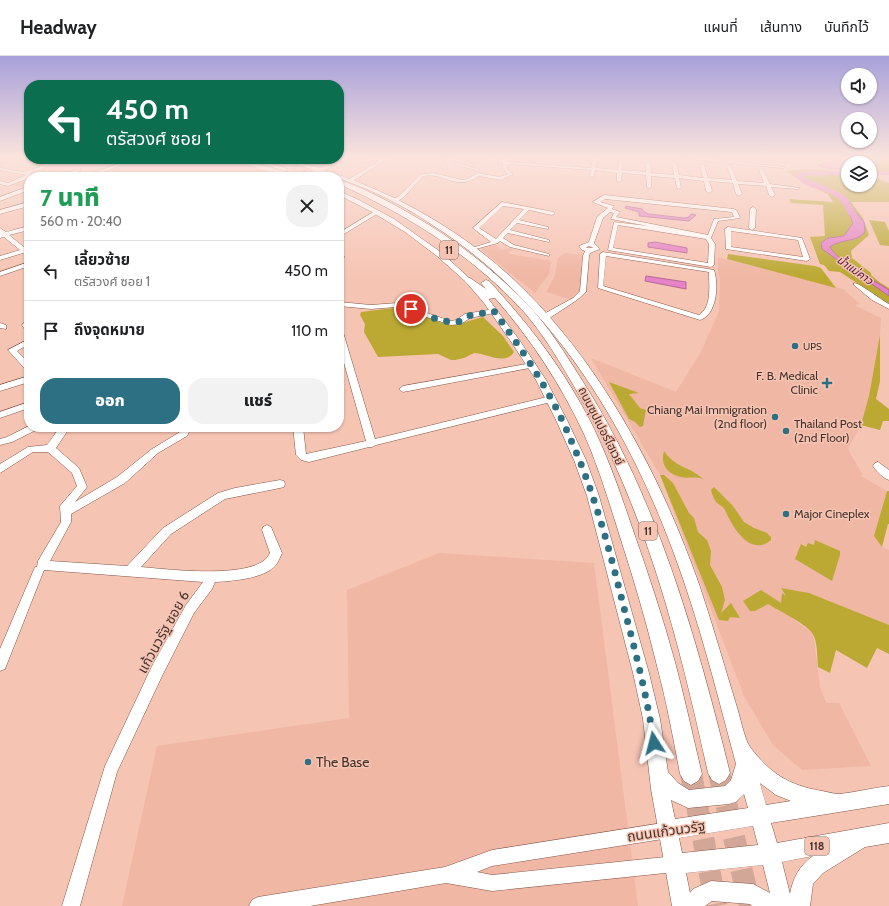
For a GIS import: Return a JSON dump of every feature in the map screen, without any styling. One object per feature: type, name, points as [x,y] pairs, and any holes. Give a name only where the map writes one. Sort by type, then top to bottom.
[{"type":"highway","name":"ถนนซุปเปอร์ไฮเวย์","points":[[360,197],[388,210],[427,234],[453,253],[523,315],[572,398],[591,436],[603,466],[648,598],[666,663],[691,774]]},
{"type":"highway","name":"ถนนซุปเปอร์ไฮเวย์","points":[[375,197],[435,231],[461,250],[496,280],[523,315],[577,379],[593,407],[631,487],[654,545],[690,658],[719,773]]},
{"type":"highway","points":[[501,272],[523,315]]},
{"type":"highway","points":[[470,281],[523,315]]},
{"type":"main road","points":[[346,197],[377,212],[421,240],[470,281],[494,311],[532,364],[570,437],[588,481],[605,535],[646,696],[660,789],[669,830],[682,906]]},
{"type":"main road","points":[[388,197],[436,222],[474,249],[529,298],[584,366],[612,409],[639,458],[664,513],[687,570],[743,757],[783,906]]},
{"type":"main road","points":[[659,776],[671,790],[688,799],[729,795],[739,786],[743,757]]},
{"type":"main road","points":[[743,757],[764,777],[788,792],[841,804]]},
{"type":"main road","name":"ถนนแก้วนวรัฐ","points":[[669,830],[841,804],[889,795]]},
{"type":"main road","name":"ถนนแก้วนวรัฐ","points":[[675,864],[769,854],[889,833]]},
{"type":"main road","points":[[800,906],[801,894],[806,876],[816,866],[864,838]]},
{"type":"main road","points":[[693,906],[700,896],[711,891],[753,894],[770,906]]},
{"type":"street","points":[[395,200],[399,197]]},
{"type":"street","points":[[545,317],[575,299],[583,292],[585,267],[600,217],[612,207],[596,202],[604,197],[734,211],[737,218],[716,220],[710,236],[613,218],[617,212],[609,210]]},
{"type":"street","points":[[547,254],[512,246],[476,228],[502,204],[552,213]]},
{"type":"street","points":[[0,212],[24,205]]},
{"type":"street","points":[[474,249],[498,240],[527,209]]},
{"type":"street","points":[[752,225],[753,209]]},
{"type":"street","points":[[344,231],[377,212]]},
{"type":"street","points":[[515,222],[546,228]]},
{"type":"street","points":[[598,225],[610,227],[616,223],[708,238],[712,244],[711,264],[610,249],[610,227]]},
{"type":"street","points":[[3,235],[24,229]]},
{"type":"street","points":[[728,229],[800,239],[808,259],[728,248],[728,238],[728,229]]},
{"type":"street","points":[[0,230],[3,235],[24,249]]},
{"type":"street","points":[[506,231],[547,241]]},
{"type":"street","points":[[720,237],[728,238]]},
{"type":"street","points":[[0,258],[24,251]]},
{"type":"street","points":[[603,254],[712,271],[711,305],[703,317],[700,318],[600,287],[601,269],[603,254]]},
{"type":"street","points":[[0,274],[24,266]]},
{"type":"street","points":[[585,267],[601,269]]},
{"type":"street","points":[[856,284],[874,299],[889,307]]},
{"type":"street","points":[[344,304],[371,307],[397,305],[439,320],[451,322],[458,322],[468,316],[494,311]]},
{"type":"street","points":[[24,344],[12,350],[24,363]]},
{"type":"street","points":[[344,349],[372,444]]},
{"type":"street","points":[[403,389],[532,364]]},
{"type":"street","points":[[0,388],[24,381]]},
{"type":"street","points":[[299,432],[302,455],[304,458],[372,444],[551,399]]},
{"type":"street","points":[[0,415],[24,407]]},
{"type":"street","points":[[0,442],[9,440],[25,432]]},
{"type":"street","points":[[0,469],[31,449],[50,448],[63,432]]},
{"type":"street","points":[[66,512],[121,480],[155,451],[184,434],[185,432]]},
{"type":"street","name":"แก้วนวรัฐ ซอย 6","points":[[50,448],[76,470],[82,487],[65,506],[66,522],[42,565],[210,577],[208,584],[190,609],[158,669],[110,771],[71,906]]},
{"type":"street","points":[[878,466],[889,476]]},
{"type":"street","points":[[130,571],[167,531],[222,496],[280,484]]},
{"type":"street","points":[[210,577],[236,576],[258,569],[272,562],[276,553],[267,530]]},
{"type":"street","points":[[0,664],[39,571]]},
{"type":"street","name":"ถนนแก้วนวรัฐ","points":[[258,906],[445,875],[492,858],[669,830]]},
{"type":"street","name":"ถนนแก้วนวรัฐ","points":[[445,875],[492,883],[675,864]]},
{"type":"shaded area","points":[[830,197],[889,197],[889,202],[851,202],[863,218],[869,235],[851,251],[852,258],[871,273],[871,275],[879,282],[889,288],[889,304],[840,272],[829,271],[824,265],[820,264],[810,237],[825,236],[823,205],[791,203],[789,199],[833,202]]},
{"type":"shaded area","points":[[869,220],[885,222],[889,231],[889,246],[880,245]]},
{"type":"shaded area","points":[[495,245],[502,250],[510,248],[514,250],[508,252],[510,254],[551,261],[549,274],[535,293],[481,249]]},
{"type":"shaded area","points":[[565,253],[583,255],[581,292],[572,300],[546,292],[555,276],[558,258]]},
{"type":"shaded area","points":[[728,254],[815,266],[821,268],[836,288],[727,259]]},
{"type":"shaded area","points":[[718,257],[843,289],[860,304],[855,305],[881,318],[880,381],[876,399],[889,409],[889,421],[883,421],[880,430],[861,425],[848,449],[862,474],[861,476],[887,491],[874,536],[882,547],[889,550],[889,625],[809,593],[781,588],[786,597],[792,618],[812,633],[820,687],[826,703],[839,703],[871,766],[802,770],[773,745],[744,696],[660,475],[591,358],[676,392],[701,352],[719,311],[720,282]]},
{"type":"shaded area","points":[[393,308],[412,311],[445,324],[458,324],[483,317],[503,336],[514,352],[506,358],[495,358],[474,353],[464,358],[455,360],[451,360],[438,354],[378,357],[364,332],[365,324],[360,315],[361,312]]},
{"type":"shaded area","points":[[880,335],[880,381],[876,399],[889,409],[889,421],[883,421],[880,430],[861,425],[869,396]]},
{"type":"shaded area","points":[[609,382],[639,393],[629,394],[640,408],[646,410],[643,426],[640,427],[629,419]]},
{"type":"shaded area","points":[[664,451],[673,461],[703,479],[684,478],[672,474],[668,471],[664,464]]},
{"type":"shaded area","points":[[660,475],[664,475],[673,483],[689,513],[694,518],[698,532],[707,540],[711,551],[710,565],[722,587],[725,600],[721,613],[731,603],[740,618],[730,617],[728,621],[719,620]]},
{"type":"shaded area","points":[[714,487],[733,506],[744,522],[767,533],[771,537],[771,540],[763,545],[756,545],[749,543],[743,538],[732,524],[724,509],[715,501],[711,490]]},
{"type":"shaded area","points":[[887,491],[889,491],[889,524],[882,547],[874,536]]},
{"type":"shaded area","points":[[815,540],[840,551],[832,581],[795,559],[801,544],[806,547],[808,543],[814,545]]},
{"type":"shaded area","points":[[439,553],[594,563],[638,906],[122,906],[157,746],[349,718],[347,590]]},
{"type":"shaded area","points":[[781,588],[809,593],[889,625],[889,654],[877,648],[867,668],[836,650],[830,673],[818,667],[815,640],[809,629],[768,604],[755,611],[750,611],[743,601],[761,590],[781,603],[782,593],[786,596]]},
{"type":"water","points":[[838,197],[845,199],[864,222],[865,232],[857,238],[839,242],[830,247],[848,264],[889,290],[889,296],[822,249],[821,243],[828,238],[844,236],[853,223],[846,207]]},
{"type":"water","points":[[626,206],[642,209],[644,212],[649,214],[684,218],[689,217],[691,214],[696,215],[689,221],[639,216],[639,212],[625,208]]},
{"type":"water","points":[[655,242],[687,248],[687,253],[648,247],[648,243]]},
{"type":"water","points":[[646,276],[686,282],[686,289],[645,281]]},
{"type":"waterway","name":"น้ำแม่คาว","points":[[840,197],[845,201],[852,213]]},
{"type":"tunnel","points":[[719,773],[750,906]]},
{"type":"tunnel","points":[[691,774],[716,906]]},
{"type":"place","name":"UPS","points":[[795,346]]},
{"type":"place","name":"F. B. Medical Clinic","points":[[827,383]]},
{"type":"place","name":"Chiang Mai Immigration (2nd floor)","points":[[775,417]]},
{"type":"place","name":"Thailand Post (2nd Floor)","points":[[786,431]]},
{"type":"place","name":"Major Cineplex","points":[[786,514]]},
{"type":"place","name":"The Base","points":[[308,762]]},
{"type":"route","points":[[411,309],[445,322],[458,322],[468,316],[494,311],[532,364],[570,437],[588,481],[605,535],[636,655],[646,696],[654,743]]}]
